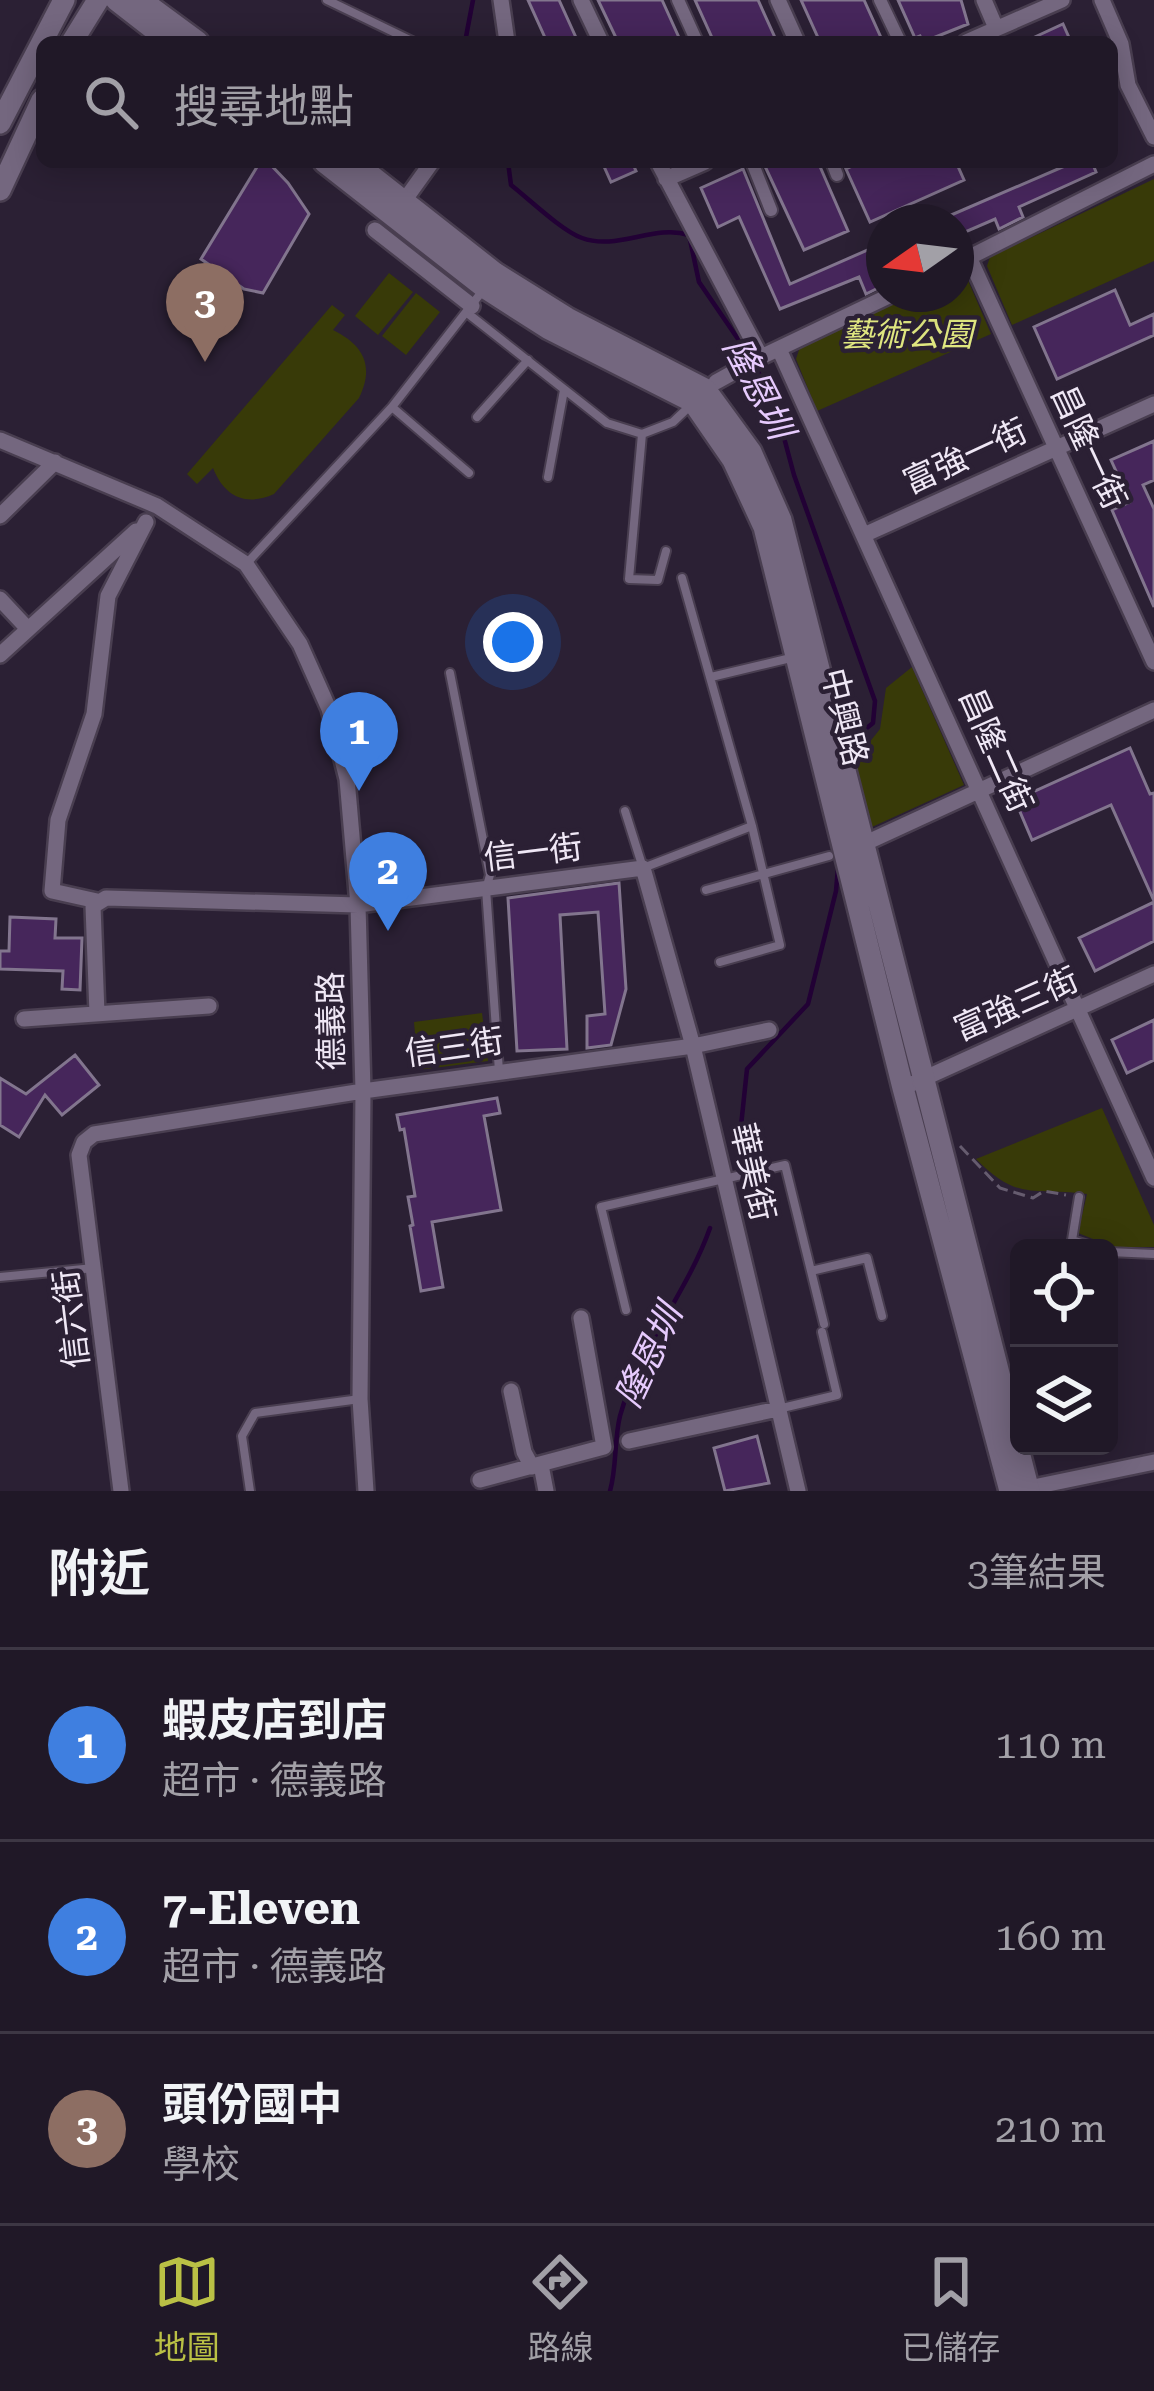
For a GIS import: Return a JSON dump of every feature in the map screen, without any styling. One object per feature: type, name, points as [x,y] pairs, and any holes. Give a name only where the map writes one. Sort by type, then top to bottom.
[{"type":"street","points":[[45,36],[64,0]]},
{"type":"street","points":[[76,36],[98,0]]},
{"type":"street","points":[[116,0],[162,36]]},
{"type":"street","points":[[141,0],[190,36]]},
{"type":"street","points":[[501,0],[506,36]]},
{"type":"street","points":[[581,0],[598,36]]},
{"type":"street","points":[[678,0],[694,36]]},
{"type":"street","points":[[778,0],[794,36]]},
{"type":"street","points":[[880,0],[897,36]]},
{"type":"street","points":[[984,0],[997,33],[1061,0]]},
{"type":"street","points":[[1102,0],[1118,36]]},
{"type":"street","points":[[1118,37],[1128,85],[1154,137]]},
{"type":"street","points":[[0,123],[36,54]]},
{"type":"street","points":[[0,190],[36,113]]},
{"type":"street","points":[[974,254],[1154,164]]},
{"type":"street","name":"中興路","points":[[332,168],[479,295],[567,318],[705,391],[751,452],[781,520],[846,851]]},
{"type":"street","name":"中興路","points":[[358,168],[391,215]]},
{"type":"street","points":[[427,168],[391,215],[479,295]]},
{"type":"street","points":[[660,168],[760,358]]},
{"type":"street","points":[[665,179],[691,168]]},
{"type":"street","points":[[754,168],[772,210]]},
{"type":"street","name":"昌隆一街","points":[[974,284],[1056,447],[1154,662]]},
{"type":"street","points":[[705,391],[735,371],[866,307]]},
{"type":"street","name":"昌隆二街","points":[[779,349],[1154,1178]]},
{"type":"street","name":"中興路","points":[[705,391],[764,526],[846,851],[1021,1490]]},
{"type":"street","name":"富強一街","points":[[866,534],[1154,404]]},
{"type":"street","name":"德義路","points":[[0,440],[158,506],[246,564],[300,644],[329,709],[347,779],[358,905],[363,1090],[360,1399],[366,1491]]},
{"type":"street","points":[[0,516],[55,462]]},
{"type":"street","points":[[97,1013],[95,904],[52,890],[58,820],[94,714],[109,596],[158,506]]},
{"type":"street","points":[[0,655],[146,522]]},
{"type":"street","points":[[0,598],[28,629]]},
{"type":"street","points":[[846,851],[1154,710]]},
{"type":"street","name":"信一街","points":[[95,904],[106,898],[358,905],[644,868]]},
{"type":"street","name":"華美街","points":[[644,868],[693,1046],[798,1491]]},
{"type":"street","name":"富強三街","points":[[912,1084],[1154,974]]},
{"type":"street","points":[[24,1018],[209,1006]]},
{"type":"street","name":"信三街","points":[[84,1142],[94,1134],[363,1090],[693,1046],[770,1030]]},
{"type":"street","name":"信六街","points":[[84,1142],[79,1155],[121,1491]]},
{"type":"street","points":[[480,1480],[604,1447],[580,1318]]},
{"type":"street","points":[[511,1391],[524,1452],[537,1466],[547,1491]]},
{"type":"street","points":[[629,1441],[778,1409]]},
{"type":"street","points":[[1021,1490],[1154,1462]]},
{"type":"lane","points":[[328,0],[402,36]]},
{"type":"lane","points":[[246,564],[392,407],[479,295],[528,360],[607,422],[642,434],[673,422],[705,391]]},
{"type":"lane","points":[[477,417],[528,360]]},
{"type":"lane","points":[[548,477],[564,390]]},
{"type":"lane","points":[[392,407],[469,472]]},
{"type":"lane","points":[[642,434],[629,579],[658,580],[666,551]]},
{"type":"lane","points":[[682,578],[752,826],[780,945],[720,962]]},
{"type":"lane","points":[[711,677],[796,656]]},
{"type":"lane","points":[[450,673],[490,875],[486,889],[499,1071]]},
{"type":"lane","points":[[625,811],[644,868],[752,826]]},
{"type":"lane","points":[[706,890],[846,851]]},
{"type":"lane","points":[[626,1310],[602,1207],[785,1165],[837,1395],[778,1409]]},
{"type":"lane","points":[[1072,1239],[1079,1197]]},
{"type":"lane","points":[[1118,1252],[1154,1254]]},
{"type":"lane","points":[[812,1271],[867,1258],[882,1316]]},
{"type":"lane","points":[[0,1277],[96,1268]]},
{"type":"lane","points":[[250,1491],[242,1436],[255,1413],[360,1399]]},
{"type":"path","points":[[958,1144],[1000,1188],[1033,1198],[1044,1191],[1079,1197]]},
{"type":"green space","points":[[1154,179],[1154,261],[1012,325],[987,266],[990,257]]},
{"type":"green space","points":[[389,273],[413,292],[378,335],[355,316]]},
{"type":"green space","points":[[416,293],[440,312],[406,355],[382,336]]},
{"type":"green space","name":"藝術公園","points":[[974,294],[991,334],[817,411],[796,359],[800,347],[876,312],[974,312]]},
{"type":"green space","points":[[332,305],[345,315],[333,330],[359,349],[366,366],[359,398],[274,494],[254,499],[237,496],[223,486],[213,468],[197,484],[187,474]]},
{"type":"green space","points":[[912,667],[964,785],[872,827],[855,774],[861,753],[880,729],[886,688]]},
{"type":"green space","points":[[482,1013],[488,1061],[418,1070],[414,1022]]},
{"type":"green space","points":[[1102,1108],[1154,1225],[1154,1247],[1118,1247],[1118,1239],[1093,1239],[1078,1233],[1087,1194],[1015,1187],[976,1159]]},
{"type":"building","points":[[528,0],[559,0],[575,36],[544,36]]},
{"type":"building","points":[[598,0],[662,0],[678,36],[615,36]]},
{"type":"building","points":[[695,0],[758,0],[774,36],[711,36]]},
{"type":"building","points":[[801,0],[864,0],[880,36],[817,36]]},
{"type":"building","points":[[898,0],[961,0],[968,24],[938,36],[914,36]]},
{"type":"building","points":[[1063,24],[1068,36],[1037,36]]},
{"type":"building","points":[[256,168],[274,168],[309,214],[263,293],[244,289],[201,259]]},
{"type":"building","points":[[605,168],[635,168],[636,171],[611,182]]},
{"type":"building","points":[[766,168],[821,168],[848,231],[804,250]]},
{"type":"building","points":[[848,168],[959,168],[964,180],[910,204],[866,204],[866,213]]},
{"type":"building","points":[[1060,168],[1094,168],[1096,172],[1019,207],[1023,217],[999,229],[995,219],[974,228],[974,205]]},
{"type":"building","points":[[743,169],[790,284],[866,251],[866,294],[859,277],[780,309],[739,217],[718,227],[701,188]]},
{"type":"building","points":[[1115,290],[1130,325],[1154,314],[1154,335],[1057,379],[1034,327]]},
{"type":"building","points":[[1154,441],[1154,480],[1143,485],[1154,509],[1154,607],[1112,510],[1130,502],[1111,460]]},
{"type":"building","points":[[1130,748],[1150,794],[1154,793],[1154,901],[1111,805],[1032,840],[1015,800]]},
{"type":"building","points":[[619,883],[626,989],[611,1045],[587,1048],[587,1016],[605,1014],[598,912],[560,915],[567,1049],[517,1051],[508,898]]},
{"type":"building","points":[[1154,902],[1154,941],[1095,971],[1079,938]]},
{"type":"building","points":[[10,917],[56,919],[55,938],[82,938],[80,990],[62,989],[63,971],[0,969],[0,951],[9,951]]},
{"type":"building","points":[[1154,1020],[1154,1060],[1127,1073],[1112,1040]]},
{"type":"building","points":[[75,1055],[99,1085],[62,1115],[45,1095],[19,1137],[0,1125],[0,1078],[26,1094]]},
{"type":"building","points":[[497,1098],[500,1113],[484,1116],[501,1210],[432,1222],[443,1287],[421,1291],[408,1197],[415,1196],[404,1129],[400,1130],[397,1115]]},
{"type":"building","points":[[757,1436],[769,1483],[725,1491],[714,1448]]},
{"type":"waterway","name":"隆恩圳","points":[[466,36],[473,0]]},
{"type":"waterway","name":"隆恩圳","points":[[509,168],[511,185],[582,238],[609,241],[662,233],[689,235],[699,282],[751,358]]},
{"type":"waterway","name":"隆恩圳","points":[[756,368],[775,404],[794,475],[875,701],[873,723],[848,743]]},
{"type":"waterway","name":"隆恩圳","points":[[739,1145],[747,1069],[808,1004],[838,868]]},
{"type":"waterway","name":"隆恩圳","points":[[610,1491],[618,1425],[628,1391],[710,1228]]},
{"type":"place","name":"頭份國中","points":[[205,362]]},
{"type":"place","name":"蝦皮店到店","points":[[359,791]]},
{"type":"place","name":"7-Eleven","points":[[388,931]]}]
